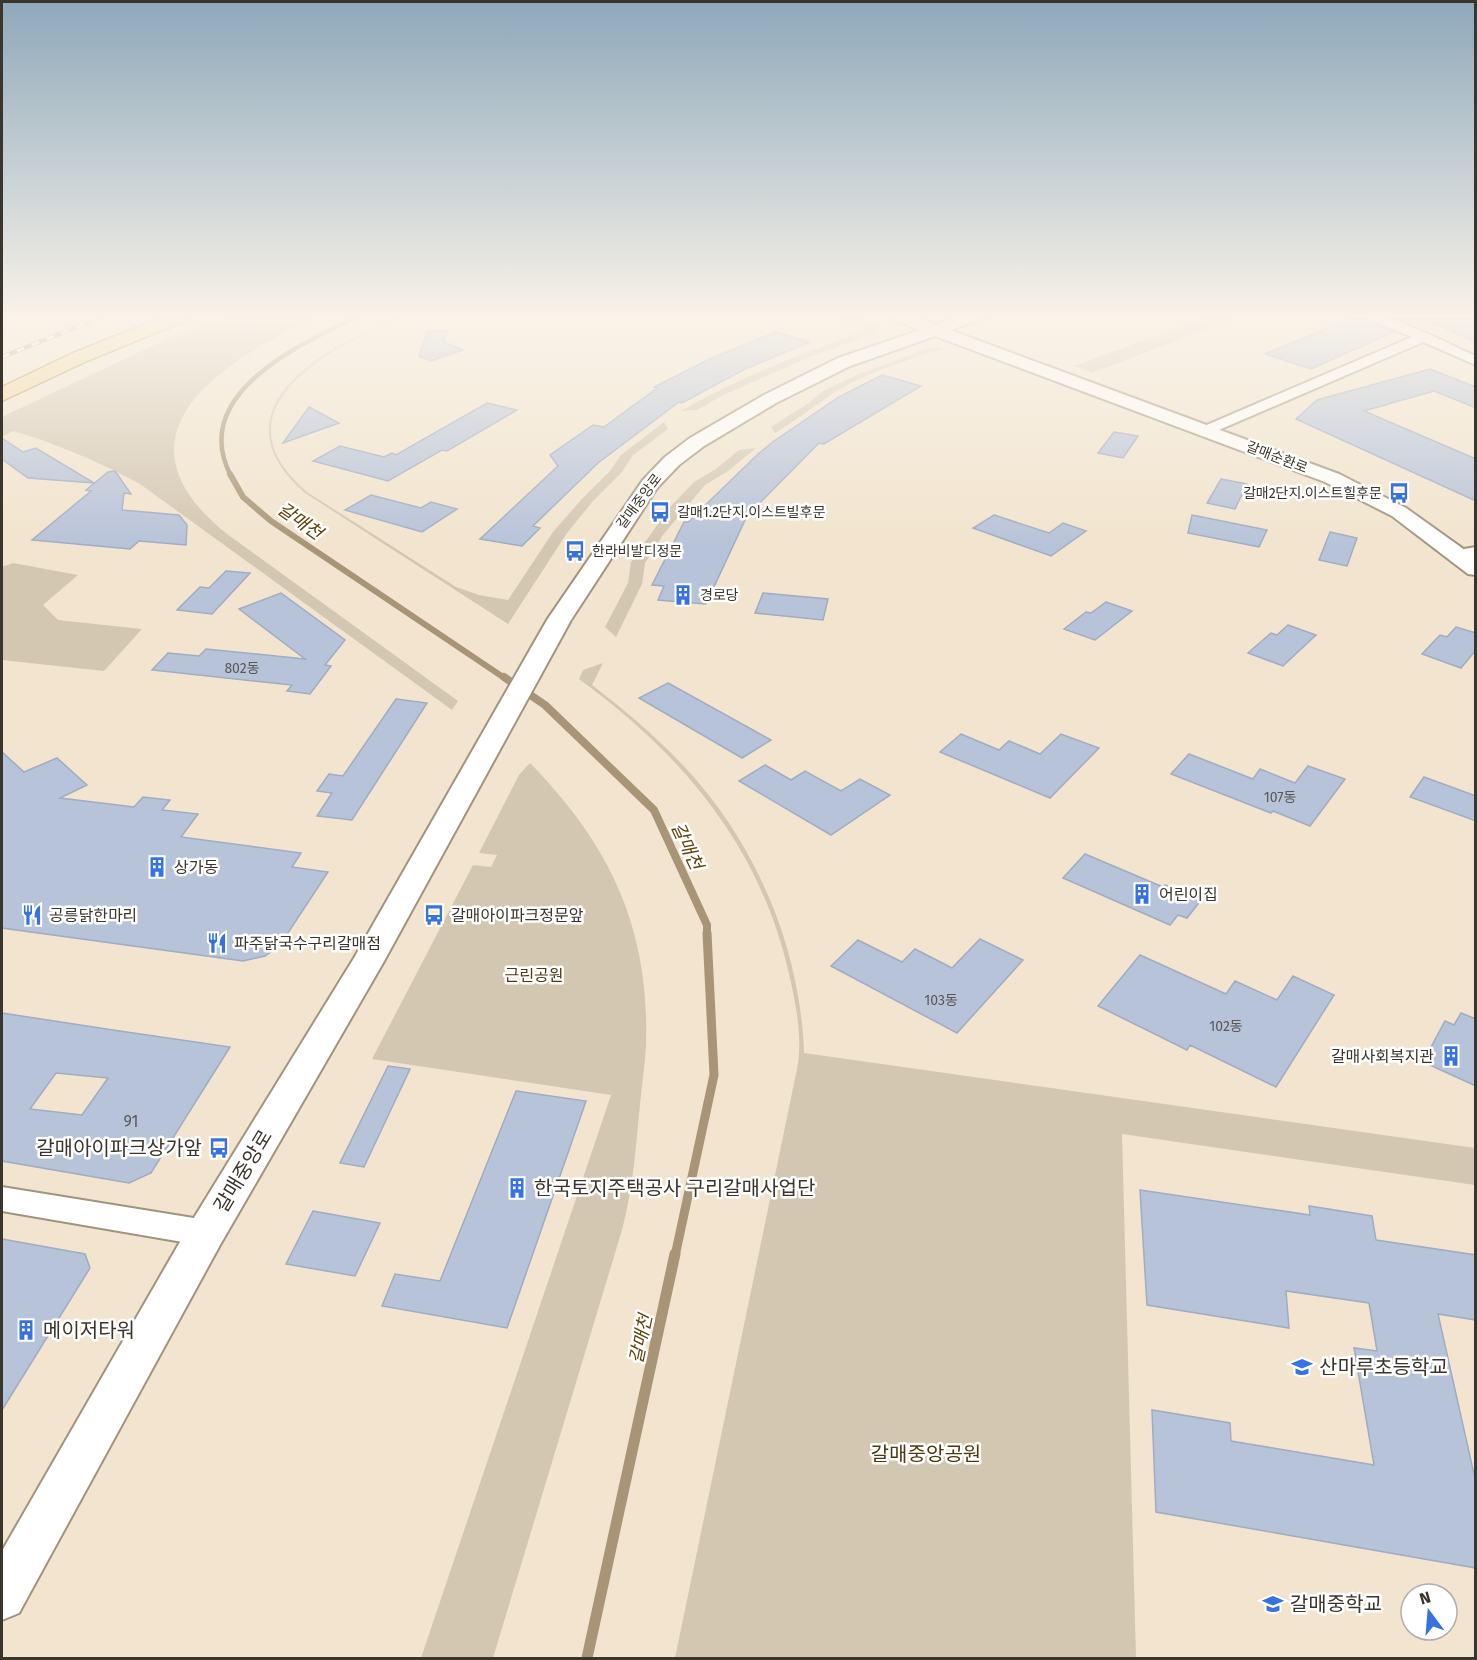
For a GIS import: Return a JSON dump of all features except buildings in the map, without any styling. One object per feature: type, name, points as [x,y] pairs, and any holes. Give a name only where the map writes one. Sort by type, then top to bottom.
[{"type":"street","name":"갈매중앙로","points":[[2,1596],[206,1233],[367,963],[559,620],[630,510],[672,461],[698,442],[785,391]]},
{"type":"street","name":"갈매순환로","points":[[1102,391],[1332,478],[1399,512],[1467,554],[1476,569]]},
{"type":"street","points":[[1207,430],[1296,391]]},
{"type":"street","points":[[2,1199],[206,1233]]},
{"type":"green space","points":[[56,391],[202,391],[192,402],[177,431],[175,463],[191,497],[227,534],[458,701],[452,710],[140,484],[94,461],[46,442],[13,431],[2,437],[2,417]]},
{"type":"green space","points":[[284,391],[287,391],[277,406],[271,433],[280,461],[307,492],[456,587],[479,595],[508,600],[553,532],[610,471],[621,455],[664,422],[668,429],[632,456],[622,472],[593,501],[567,533],[508,624],[305,493],[282,468],[270,444],[270,421],[278,400]]},
{"type":"green space","points":[[718,391],[731,391],[697,410],[681,411]]},
{"type":"green space","points":[[822,391],[836,391],[775,433],[771,427],[809,403]]},
{"type":"green space","points":[[756,448],[728,471],[705,485],[663,535],[645,563],[642,584],[616,637],[605,627],[628,583],[631,562],[670,507],[694,482],[716,469],[739,450]]},
{"type":"green space","points":[[13,563],[78,575],[43,605],[58,620],[142,629],[104,671],[2,660],[2,567]]},
{"type":"green space","name":"갈매중앙공원","points":[[603,663],[592,685],[650,734],[691,774],[724,816],[761,879],[787,946],[801,1017],[804,1053],[1475,1148],[1475,1185],[1122,1134],[1136,1658],[675,1658],[797,1069],[799,1033],[789,974],[776,928],[759,885],[737,844],[712,807],[684,772],[617,708],[579,679],[583,670]]},
{"type":"green space","name":"근린공원","points":[[530,763],[558,794],[603,857],[632,926],[641,963],[646,1045],[634,1167],[622,1230],[493,1658],[421,1658],[611,1095],[372,1059],[473,865],[491,867],[497,855],[479,853],[519,775]]},
{"type":"waterway","name":"갈매천","points":[[231,476],[222,446],[225,419],[242,391]]},
{"type":"waterway","name":"갈매천","points":[[231,476],[243,497],[271,521],[506,679]]},
{"type":"waterway","name":"갈매천","points":[[504,677],[545,705],[654,810],[707,925],[707,933]]},
{"type":"waterway","name":"갈매천","points":[[675,1256],[714,1075],[707,933]]},
{"type":"waterway","name":"갈매천","points":[[587,1658],[675,1254]]},
{"type":"place","name":"갈매2단지.이스트힐후문","points":[[1399,493]]},
{"type":"place","name":"갈매1.2단지.이스트빌후문","points":[[660,512]]},
{"type":"place","name":"한라비발디정문","points":[[575,551]]},
{"type":"place","name":"경로당","points":[[683,595]]},
{"type":"place","name":"상가동","points":[[157,867]]},
{"type":"place","name":"어린이집","points":[[1142,894]]},
{"type":"place","name":"공릉닭한마리","points":[[32,915]]},
{"type":"place","name":"갈매아이파크정문앞","points":[[434,915]]},
{"type":"place","name":"파주닭국수구리갈매점","points":[[217,943]]},
{"type":"place","name":"갈매사회복지관","points":[[1451,1056]]},
{"type":"place","name":"갈매아이파크상가앞","points":[[219,1148]]},
{"type":"place","name":"한국토지주택공사 구리갈매사업단","points":[[517,1188]]},
{"type":"place","name":"메이저타워","points":[[26,1330]]},
{"type":"place","name":"산마루초등학교","points":[[1302,1367]]},
{"type":"place","name":"갈매중학교","points":[[1273,1604]]}]
